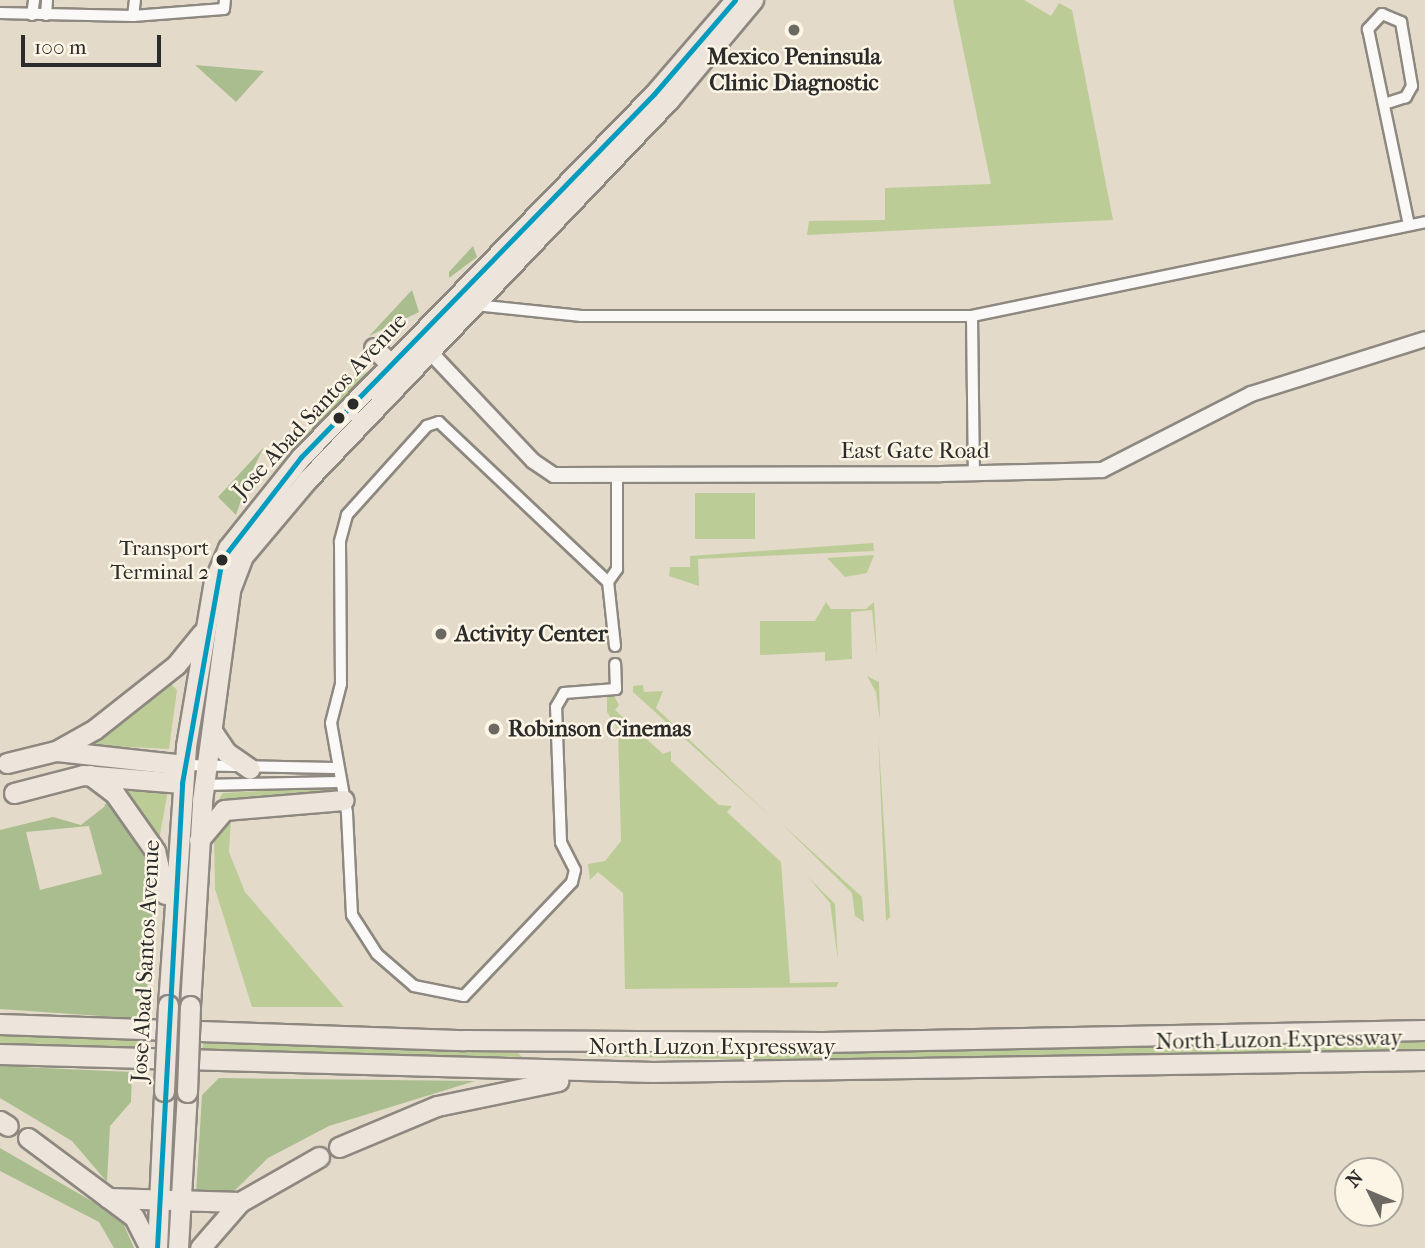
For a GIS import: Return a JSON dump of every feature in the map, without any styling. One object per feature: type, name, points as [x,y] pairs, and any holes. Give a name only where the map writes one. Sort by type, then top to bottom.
[{"type":"highway","name":"Jose Abad Santos Avenue","points":[[690,65],[735,0]]},
{"type":"highway","name":"Jose Abad Santos Avenue","points":[[146,1242],[158,1205],[183,774],[217,570],[240,529],[753,0]]},
{"type":"highway","name":"Jose Abad Santos Avenue","points":[[178,1248],[198,843],[236,570],[307,480],[475,305],[520,255],[578,182]]},
{"type":"highway","points":[[307,480],[323,448],[395,368],[520,255]]},
{"type":"highway","points":[[374,348],[395,368]]},
{"type":"highway","points":[[6,763],[56,751],[155,683],[206,627]]},
{"type":"highway","points":[[212,731],[226,752],[250,769]]},
{"type":"highway","points":[[56,751],[183,774]]},
{"type":"highway","points":[[14,793],[90,775],[183,774]]},
{"type":"highway","points":[[90,775],[115,794],[155,850],[171,947]]},
{"type":"highway","points":[[198,843],[224,810],[341,791]]},
{"type":"highway","points":[[0,1017],[57,1027]]},
{"type":"highway","name":"North Luzon Expressway","points":[[0,1024],[464,1040],[823,1042],[1425,1030]]},
{"type":"highway","name":"North Luzon Expressway","points":[[0,1054],[653,1072],[1425,1060]]},
{"type":"highway","points":[[339,1147],[406,1116],[487,1091],[653,1072]]},
{"type":"highway","points":[[28,1138],[124,1211],[146,1242]]},
{"type":"highway","points":[[200,1248],[240,1202],[319,1157]]},
{"type":"highway","points":[[108,1198],[158,1205],[181,1201],[240,1202]]},
{"type":"street","points":[[32,15],[34,0]]},
{"type":"street","points":[[46,15],[47,0]]},
{"type":"street","points":[[133,16],[135,0]]},
{"type":"street","points":[[1379,0],[1382,14]]},
{"type":"street","points":[[0,13],[133,16],[225,5]]},
{"type":"street","points":[[1382,14],[1399,19],[1412,86],[1406,97],[1384,104]]},
{"type":"street","points":[[1382,14],[1368,29],[1409,225]]},
{"type":"street","points":[[475,305],[581,316],[972,316],[1425,222]]},
{"type":"street","points":[[972,316],[974,474]]},
{"type":"street","name":"East Gate Road","points":[[430,352],[543,469],[567,477],[974,474],[1102,470],[1251,394],[1425,339]]},
{"type":"street","points":[[615,646],[608,582],[444,425],[432,422],[343,524],[334,768],[341,791],[358,929],[414,986],[464,996],[572,882],[575,870],[561,842],[556,708],[564,693],[616,689],[615,664]]},
{"type":"street","points":[[608,582],[617,569],[617,476]]},
{"type":"street","points":[[183,774],[206,775],[250,769],[334,768]]},
{"type":"street","points":[[183,774],[341,791]]},
{"type":"green space","points":[[953,0],[1024,0],[1051,16],[1059,3],[1072,10],[1113,220],[807,235],[809,221],[885,220],[885,188],[991,184]]},
{"type":"green space","points":[[195,65],[264,71],[236,102]]},
{"type":"green space","points":[[473,246],[477,257],[449,278],[449,272]]},
{"type":"green space","points":[[412,290],[419,312],[369,336]]},
{"type":"green space","points":[[369,371],[296,447],[351,380]]},
{"type":"green space","points":[[264,447],[249,477],[236,515],[218,497]]},
{"type":"green space","points":[[695,493],[755,493],[755,539],[695,539]]},
{"type":"green space","points":[[873,543],[874,551],[698,559],[699,586],[669,576],[670,567],[690,567],[690,556]]},
{"type":"green space","points":[[874,555],[867,573],[845,577],[827,558]]},
{"type":"green space","points":[[826,602],[831,609],[866,609],[874,602],[877,656],[872,610],[851,612],[852,659],[825,661],[825,652],[760,655],[760,621],[815,621]]},
{"type":"green space","points":[[867,676],[879,682],[880,720],[876,692]]},
{"type":"green space","points":[[168,681],[177,690],[169,749],[90,745]]},
{"type":"green space","points":[[643,685],[644,692],[663,691],[656,708],[769,815],[633,692],[633,686]]},
{"type":"green space","points":[[607,696],[614,696],[619,705],[615,710],[663,754],[671,751],[671,761],[719,805],[732,806],[727,812],[781,862],[790,983],[839,982],[836,987],[625,989],[623,893],[598,872],[590,880],[588,864],[605,861],[621,841],[618,729],[607,712]]},
{"type":"green space","points":[[878,732],[890,917],[886,921]]},
{"type":"green space","points":[[115,784],[168,791],[158,845]]},
{"type":"green space","points":[[335,787],[335,794],[216,804],[223,793]]},
{"type":"green space","points":[[97,793],[106,793],[147,849],[154,885],[152,925],[142,944],[150,956],[144,1019],[0,1009],[0,830],[53,817],[81,825],[104,807],[107,801]],"holes":[[[89,826],[102,874],[40,890],[26,832]]]},
{"type":"green space","points":[[231,817],[229,852],[245,892],[344,1007],[252,1007],[215,889],[214,834]]},
{"type":"green space","points":[[781,823],[862,897],[864,922],[855,916],[852,893]]},
{"type":"green space","points":[[808,877],[835,904],[838,960],[830,903]]},
{"type":"green space","points":[[0,1035],[146,1040],[146,1050],[0,1045]]},
{"type":"green space","points":[[1425,1040],[1425,1049],[1350,1052],[875,1062],[578,1056]]},
{"type":"green space","points":[[203,1043],[518,1053],[522,1057],[202,1053]]},
{"type":"green space","points":[[0,1066],[132,1072],[131,1102],[110,1126],[107,1182],[72,1141],[0,1098]]},
{"type":"green space","points":[[219,1078],[475,1081],[329,1126],[268,1158],[228,1197],[196,1194],[202,1095]]},
{"type":"green space","points":[[0,1148],[121,1218],[134,1248],[114,1248],[99,1222],[0,1171]]},
{"type":"transit line","points":[[157,1248],[182,783],[222,559],[301,457],[654,94],[735,0]]},
{"type":"place","name":"Mexico Peninsula Clinic Diagnostic","points":[[794,30]]},
{"type":"place","name":"Transport Terminal 2","points":[[222,560]]},
{"type":"place","name":"Activity Center","points":[[441,634]]},
{"type":"place","name":"Robinson Cinemas","points":[[494,729]]}]
